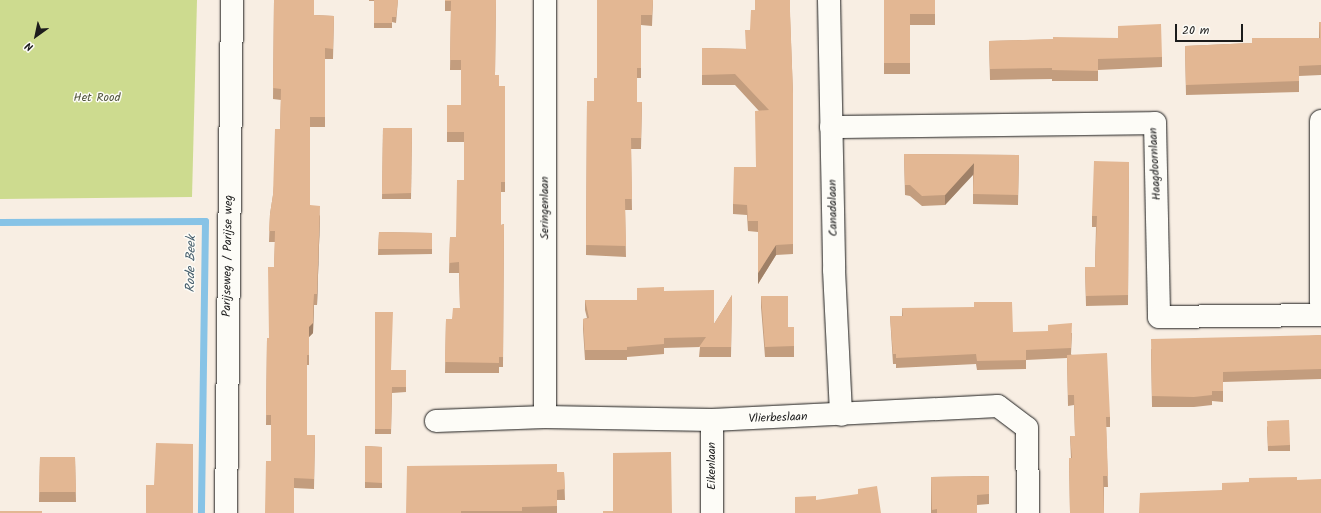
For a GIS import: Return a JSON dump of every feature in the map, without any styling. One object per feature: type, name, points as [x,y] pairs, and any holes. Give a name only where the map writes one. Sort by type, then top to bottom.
[{"type":"street","name":"Parijseweg / Parijse weg","points":[[226,513],[232,0]]},
{"type":"street","name":"Seringenlaan","points":[[545,0],[545,417]]},
{"type":"street","name":"Canadalaan","points":[[829,0],[831,126],[841,415]]},
{"type":"street","points":[[1321,121],[1321,303]]},
{"type":"street","name":"Haagdoornlaan","points":[[831,126],[1155,123],[1159,317],[1321,315]]},
{"type":"street","name":"Vlierbeslaan","points":[[436,421],[545,417],[712,420],[841,415],[998,406],[1027,428],[1028,513]]},
{"type":"street","name":"Eikenlaan","points":[[712,420],[712,513]]},
{"type":"green space","name":"Het Rood","points":[[0,0],[197,0],[192,197],[0,199]]},
{"type":"building","points":[[274,0],[314,0],[314,15],[334,16],[333,49],[325,48],[325,117],[310,117],[310,205],[320,206],[317,294],[314,294],[313,323],[309,327],[309,355],[307,355],[307,435],[315,435],[314,479],[294,478],[294,513],[265,513],[266,461],[271,461],[271,415],[266,415],[267,338],[269,338],[268,267],[274,267],[275,231],[269,231],[273,195],[275,129],[280,129],[281,89],[273,88]]},
{"type":"building","points":[[374,0],[398,0],[396,17],[392,17],[392,23],[374,23]]},
{"type":"building","points":[[445,0],[496,0],[495,75],[499,75],[499,86],[505,86],[505,182],[501,182],[501,225],[504,224],[503,357],[499,357],[499,363],[445,362],[446,319],[452,319],[453,308],[460,308],[459,262],[449,263],[450,237],[456,237],[457,180],[464,180],[464,132],[447,132],[447,105],[461,105],[461,60],[450,60],[451,1]]},
{"type":"building","points":[[597,0],[653,0],[652,15],[641,15],[641,68],[637,68],[637,102],[642,102],[641,138],[631,138],[632,199],[625,199],[626,246],[586,245],[587,101],[594,101],[594,78],[597,78]]},
{"type":"building","points":[[755,0],[790,0],[793,94],[793,244],[776,245],[758,273],[758,221],[748,221],[747,205],[733,204],[734,167],[756,167],[755,111],[769,110],[735,74],[702,75],[702,48],[746,49],[745,30],[750,30],[751,10],[755,10]]},
{"type":"building","points":[[884,0],[935,0],[935,14],[910,14],[910,63],[884,63]]},
{"type":"building","points":[[1319,22],[1321,22],[1321,65],[1299,66],[1299,81],[1186,85],[1185,46],[1252,43],[1252,38],[1320,38]]},
{"type":"building","points":[[1161,24],[1162,57],[1098,59],[1098,71],[1052,70],[1052,68],[990,69],[989,41],[1053,39],[1053,37],[1118,38],[1118,26]]},
{"type":"building","points":[[383,128],[412,128],[411,193],[382,194]]},
{"type":"building","points":[[904,154],[1019,155],[1018,195],[973,194],[974,163],[945,195],[922,196],[910,185],[905,185]]},
{"type":"building","points":[[1094,161],[1129,162],[1128,295],[1086,296],[1085,267],[1095,267],[1097,216],[1092,216]]},
{"type":"building","points":[[379,232],[432,233],[432,249],[378,249]]},
{"type":"building","points":[[664,287],[664,291],[714,290],[714,324],[732,295],[731,347],[699,347],[706,337],[664,338],[664,344],[627,347],[627,350],[585,350],[583,319],[589,318],[585,300],[637,300],[637,288]]},
{"type":"building","points":[[761,296],[788,296],[788,327],[794,327],[794,346],[765,347]]},
{"type":"building","points":[[974,302],[1012,302],[1013,332],[1048,331],[1048,325],[1072,323],[1071,348],[1026,350],[1026,360],[977,361],[976,354],[896,358],[896,354],[893,354],[890,316],[903,316],[902,308],[974,307]]},
{"type":"building","points":[[375,312],[393,312],[391,370],[406,370],[406,387],[392,387],[391,429],[375,429]]},
{"type":"building","points":[[1321,335],[1321,369],[1223,372],[1223,391],[1212,391],[1212,395],[1194,397],[1152,396],[1151,339]]},
{"type":"building","points":[[1107,353],[1110,417],[1106,417],[1108,476],[1103,476],[1104,513],[1070,513],[1069,458],[1072,458],[1070,436],[1075,436],[1074,395],[1068,395],[1067,355]]},
{"type":"building","points":[[1289,420],[1290,445],[1268,446],[1267,421]]},
{"type":"building","points":[[156,443],[193,444],[193,513],[146,513],[146,485],[154,485]]},
{"type":"building","points":[[365,446],[382,447],[382,483],[365,482]]},
{"type":"building","points":[[671,452],[672,513],[603,513],[603,511],[613,511],[613,453]]},
{"type":"building","points":[[40,457],[75,457],[76,492],[39,492]]},
{"type":"building","points":[[557,464],[557,472],[564,472],[565,489],[557,490],[557,506],[522,507],[522,511],[406,513],[407,466]]},
{"type":"building","points":[[989,476],[989,494],[977,495],[977,513],[937,513],[937,509],[932,510],[931,477]]},
{"type":"building","points":[[1297,477],[1297,480],[1321,479],[1321,513],[1139,513],[1140,493],[1222,490],[1222,483],[1249,482],[1249,478]]},
{"type":"building","points":[[877,486],[881,513],[795,513],[795,497],[816,496],[816,500],[858,494],[858,489]]},
{"type":"building","points":[[0,511],[42,511],[42,513],[0,513]]},
{"type":"waterway","name":"Rode Beek","points":[[0,222],[205,221],[201,513]]}]
